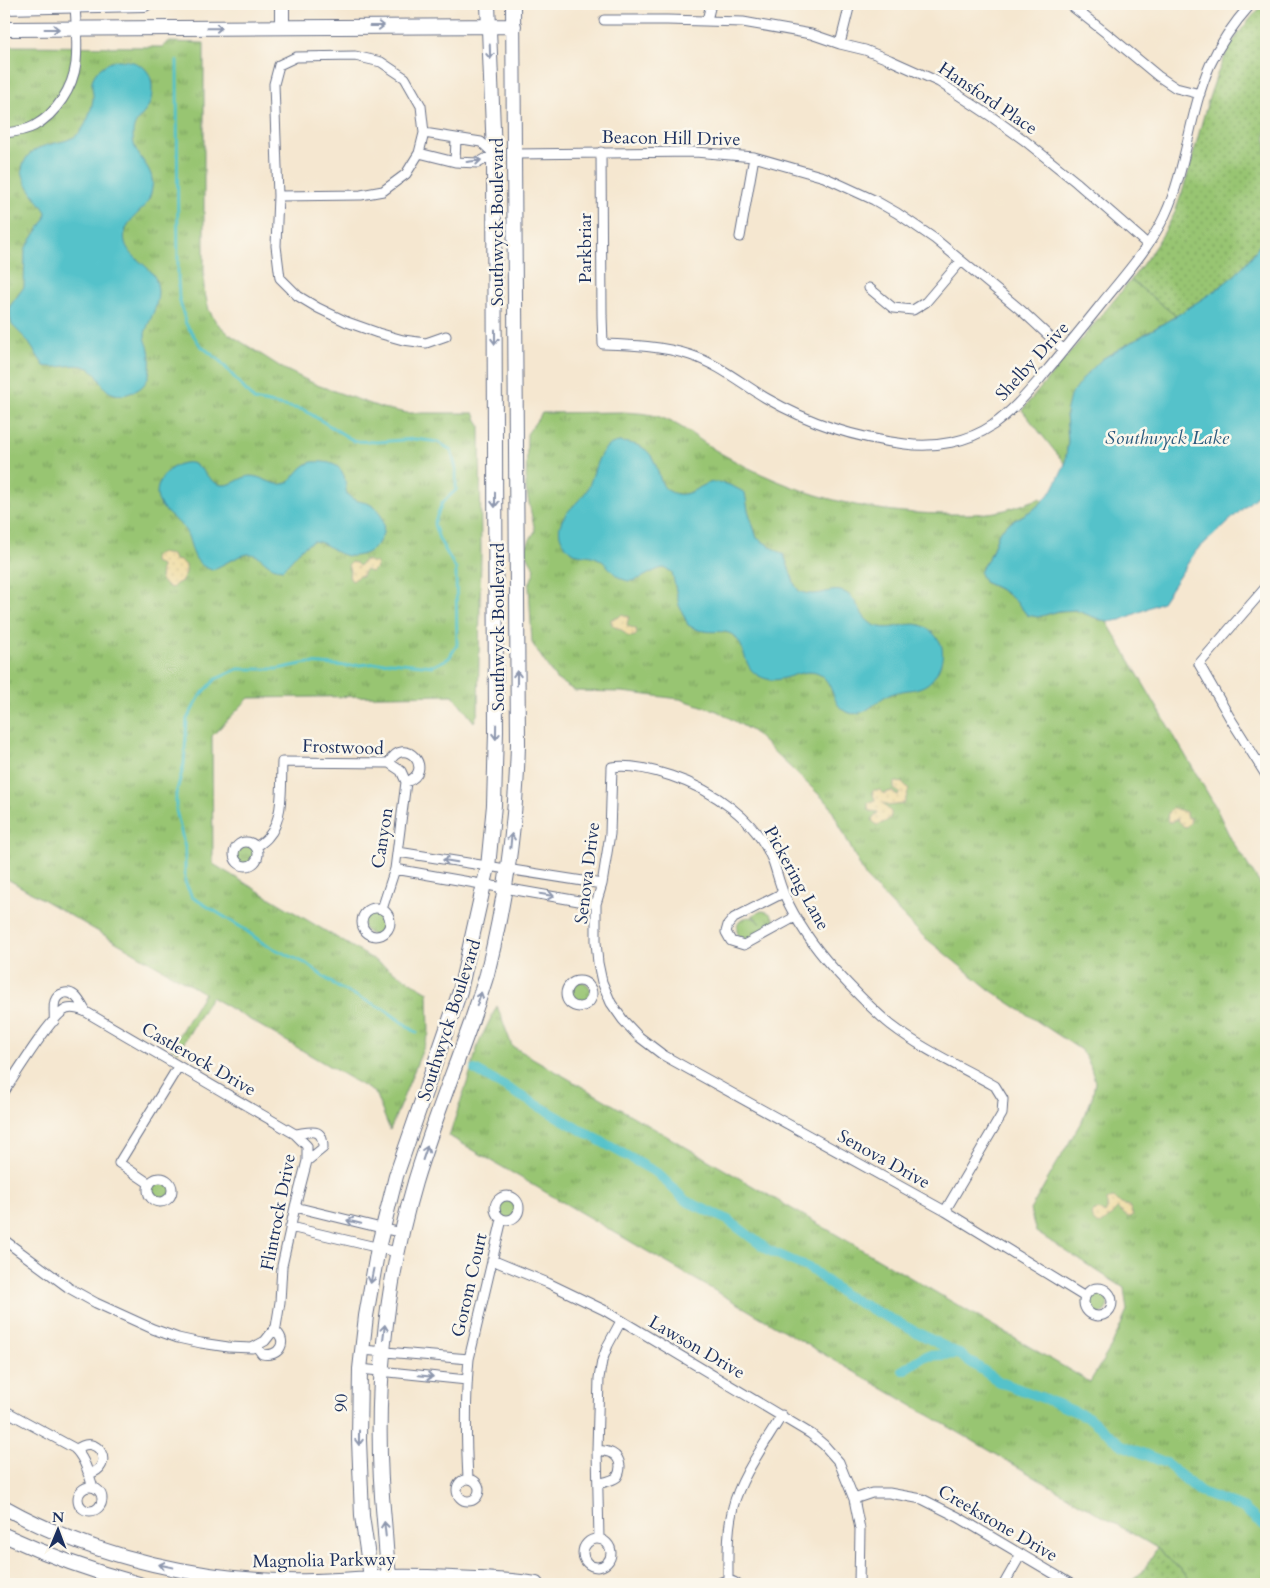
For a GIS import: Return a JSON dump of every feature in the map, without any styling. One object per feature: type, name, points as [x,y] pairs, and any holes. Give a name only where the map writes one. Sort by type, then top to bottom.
[{"type":"street","points":[[4,7],[145,4]]},
{"type":"street","points":[[282,4],[282,27]]},
{"type":"street","name":"Southwyck Boulevard","points":[[382,1228],[396,1176],[460,991],[488,867],[494,805],[496,731],[494,154],[488,4]]},
{"type":"street","name":"Southwyck Boulevard","points":[[402,1233],[415,1182],[486,975],[508,870],[517,780],[513,4]]},
{"type":"street","points":[[707,20],[711,4]]},
{"type":"street","points":[[840,44],[850,4]]},
{"type":"street","points":[[1069,4],[1158,76],[1176,88],[1200,94]]},
{"type":"street","name":"Shelby Drive","points":[[603,344],[652,346],[691,356],[723,370],[777,404],[819,424],[874,440],[920,446],[946,444],[961,441],[992,426],[1018,404],[1064,350],[1148,244],[1159,227],[1174,194],[1200,94],[1210,65],[1225,38],[1251,4]]},
{"type":"street","points":[[4,133],[17,132],[33,127],[46,118],[57,106],[73,78],[76,62],[74,5]]},
{"type":"street","name":"Hansford Place","points":[[604,20],[743,22],[811,34],[865,50],[890,60],[939,82],[1024,140],[1148,244]]},
{"type":"street","points":[[4,29],[514,26]]},
{"type":"street","points":[[278,196],[361,195],[383,191],[406,174],[419,153],[424,133],[421,106],[405,78],[381,62],[355,56],[296,57],[279,65],[274,84],[278,196],[276,246],[280,278],[298,296],[347,322],[402,340],[426,343],[446,336]]},
{"type":"street","points":[[424,133],[481,142],[494,154]]},
{"type":"street","points":[[455,162],[456,139]]},
{"type":"street","name":"Parkbriar","points":[[601,152],[603,344]]},
{"type":"street","name":"Beacon Hill Drive","points":[[515,154],[695,152],[754,157],[824,177],[874,200],[920,228],[1022,311],[1064,350]]},
{"type":"street","points":[[419,153],[455,162],[478,163],[494,154],[515,154]]},
{"type":"street","points":[[740,237],[754,157]]},
{"type":"street","points":[[869,288],[893,308],[913,310],[926,302],[961,261]]},
{"type":"street","points":[[495,471],[516,471]]},
{"type":"street","points":[[1266,587],[1198,664],[1266,775]]},
{"type":"street","points":[[389,763],[392,757],[404,751],[415,756],[419,762],[417,775],[412,780],[406,782]]},
{"type":"street","name":"Frostwood","points":[[256,847],[268,837],[277,823],[282,762],[389,763],[401,771],[406,782]]},
{"type":"street","name":"Pickering Lane","points":[[612,767],[629,766],[674,777],[698,787],[728,806],[753,830],[764,845],[773,860],[783,893],[796,917],[828,962],[879,1014],[907,1035],[995,1086],[1003,1098],[1002,1114],[945,1212]]},
{"type":"street","name":"Senova Drive","points":[[612,767],[610,834],[602,884],[596,904],[596,942],[602,982],[611,1003],[623,1020],[638,1036],[663,1055],[945,1212],[1085,1297]]},
{"type":"street","name":"Canyon","points":[[382,909],[395,870],[406,782]]},
{"type":"street","points":[[398,852],[602,884]]},
{"type":"street","points":[[395,870],[596,904]]},
{"type":"street","points":[[783,893],[734,918],[728,925],[726,932],[731,941],[744,945],[796,917]]},
{"type":"street","points":[[592,989],[602,982]]},
{"type":"street","name":"Castlerock Drive","points":[[54,1021],[55,1002],[58,996],[63,993],[70,993],[76,996],[86,1012]]},
{"type":"street","name":"Castlerock Drive","points":[[54,1021],[60,1013],[68,1009],[86,1012],[295,1134],[307,1146]]},
{"type":"street","points":[[4,1092],[54,1021]]},
{"type":"street","points":[[150,1184],[119,1162],[178,1066]]},
{"type":"street","points":[[295,1134],[312,1131],[320,1134],[323,1140],[323,1148],[307,1161]]},
{"type":"street","name":"Flintrock Drive","points":[[256,1346],[265,1341],[276,1327],[280,1302],[282,1266],[294,1207],[307,1161],[307,1146]]},
{"type":"street","points":[[396,1176],[415,1182]]},
{"type":"street","points":[[294,1207],[402,1233],[386,1318],[380,1372],[380,1464],[390,1581]]},
{"type":"street","name":"Gorom Court","points":[[468,1479],[466,1448],[469,1359],[502,1219]]},
{"type":"street","points":[[290,1227],[397,1252]]},
{"type":"street","name":"90","points":[[371,1582],[362,1516],[360,1478],[360,1369],[370,1289],[382,1228]]},
{"type":"street","points":[[4,1240],[69,1288],[96,1303],[178,1338],[228,1347],[252,1348],[256,1346],[262,1354],[273,1355],[280,1348],[281,1338],[274,1330]]},
{"type":"street","name":"Lawson Drive","points":[[492,1260],[604,1310],[782,1415],[824,1445],[839,1462],[854,1499],[860,1529],[859,1584]]},
{"type":"street","points":[[599,1539],[598,1395],[601,1369],[608,1345],[621,1321]]},
{"type":"street","name":"Gorom Court","points":[[362,1350],[469,1359]]},
{"type":"street","points":[[360,1369],[467,1380]]},
{"type":"street","points":[[4,1410],[76,1450],[84,1461],[93,1487]]},
{"type":"street","points":[[718,1584],[722,1581],[732,1582],[729,1532],[738,1491],[782,1415]]},
{"type":"street","points":[[76,1450],[87,1444],[98,1448],[102,1452],[102,1464],[94,1472],[88,1474]]},
{"type":"street","points":[[597,1450],[613,1453],[618,1458],[620,1466],[620,1473],[616,1478],[598,1484]]},
{"type":"street","name":"Creekstone Drive","points":[[854,1499],[872,1493],[889,1493],[922,1498],[958,1517],[1067,1583]]},
{"type":"street","name":"Magnolia Parkway","points":[[4,1507],[20,1517],[60,1534],[112,1552],[202,1574],[252,1580],[371,1582],[470,1578],[520,1581],[536,1584]]},
{"type":"street","points":[[4,1535],[40,1552],[95,1572],[139,1584]]},
{"type":"street","points":[[1004,1584],[1020,1554]]},
{"type":"green space","points":[[1266,4],[1266,236],[1237,273],[1207,296],[1176,316],[1131,280],[1172,219],[1189,171],[1210,93],[1225,56],[1243,28]]},
{"type":"green space","points":[[168,42],[204,43],[204,289],[209,310],[216,322],[229,334],[284,369],[317,385],[382,408],[407,413],[474,413],[480,426],[481,554],[478,712],[474,722],[453,695],[249,698],[212,736],[213,864],[428,992],[429,1034],[390,1130],[375,1093],[211,997],[178,1052],[171,1048],[204,993],[4,877],[4,46],[162,47]]},
{"type":"green space","points":[[1131,280],[1176,316],[1102,359],[1066,413],[1068,441],[1065,464],[1022,410]]},
{"type":"green space","points":[[622,412],[662,418],[681,427],[722,454],[775,480],[829,499],[856,505],[914,513],[974,514],[1005,510],[1041,498],[1043,501],[1034,509],[1008,524],[999,532],[991,554],[983,566],[984,582],[1008,595],[1027,615],[1033,616],[1073,610],[1107,622],[1214,804],[1231,839],[1266,893],[1266,1584],[1192,1584],[1187,1576],[1157,1548],[449,1136],[479,1042],[497,1006],[512,1046],[1090,1382],[1112,1345],[1127,1311],[1124,1288],[1036,1232],[1030,1210],[1085,1115],[1092,1098],[1095,1082],[1090,1065],[1081,1050],[990,990],[923,936],[866,878],[829,804],[752,731],[717,711],[680,699],[622,692],[575,691],[556,679],[532,643],[529,586],[535,569],[526,550],[535,531],[526,489],[527,434],[542,413]]},
{"type":"green space","points":[[246,845],[255,848],[258,857],[255,866],[246,869],[237,866],[234,857],[237,848]]},
{"type":"green space","points":[[375,911],[384,914],[387,923],[384,932],[375,935],[366,932],[363,923],[366,914]]},
{"type":"green space","points":[[761,911],[772,915],[774,927],[762,934],[761,929],[761,933],[744,941],[739,936],[737,930],[740,921],[749,917],[761,924],[752,916]]},
{"type":"green space","points":[[579,981],[588,984],[591,993],[588,1002],[579,1005],[570,1002],[567,993],[570,984]]},
{"type":"green space","points":[[162,1179],[171,1182],[174,1191],[171,1200],[162,1203],[153,1200],[150,1191],[153,1182]]},
{"type":"green space","points":[[508,1200],[517,1203],[520,1212],[517,1221],[508,1224],[499,1221],[496,1212],[499,1203]]},
{"type":"green space","points":[[1096,1291],[1105,1294],[1108,1303],[1105,1312],[1096,1315],[1087,1312],[1084,1303],[1087,1294]]},
{"type":"green space","points":[[1157,1548],[1187,1576],[1192,1584],[1128,1584],[1143,1571]]},
{"type":"sand","points":[[160,553],[172,555],[174,560],[186,565],[186,573],[182,581],[172,588],[166,586],[160,579],[161,566],[154,562],[154,557]]},
{"type":"sand","points":[[364,560],[376,563],[377,567],[371,572],[365,570],[362,576],[358,576],[353,581],[350,579],[348,565],[351,562],[359,566]]},
{"type":"sand","points":[[622,614],[629,617],[627,624],[636,629],[637,634],[635,636],[629,637],[612,624],[611,619]]},
{"type":"sand","points":[[894,783],[903,783],[909,789],[904,804],[888,806],[884,803],[891,812],[891,815],[889,819],[876,825],[872,820],[878,812],[868,809],[868,803],[875,800],[872,792],[880,790],[884,794],[892,791],[898,795],[900,793],[894,789]]},
{"type":"sand","points":[[1173,808],[1186,812],[1186,816],[1191,819],[1186,827],[1177,819],[1168,822],[1168,814]]},
{"type":"sand","points":[[1112,1198],[1121,1204],[1129,1206],[1133,1215],[1128,1217],[1117,1209],[1104,1223],[1097,1224],[1091,1215],[1098,1210],[1105,1213],[1107,1201]]},
{"type":"water","points":[[117,60],[136,63],[145,69],[151,79],[151,100],[134,127],[133,137],[134,144],[151,174],[152,188],[147,202],[127,226],[125,240],[130,252],[155,278],[158,290],[155,308],[145,334],[150,357],[150,370],[146,382],[137,390],[122,395],[108,391],[89,368],[78,365],[44,366],[27,340],[12,325],[10,317],[10,306],[24,287],[25,249],[45,219],[46,212],[26,183],[22,171],[23,165],[28,156],[34,151],[67,140],[80,132],[87,121],[91,109],[93,98],[92,81],[96,73],[102,67]]},
{"type":"water","name":"Southwyck Lake","points":[[1266,236],[1266,493],[1259,494],[1196,551],[1162,602],[1121,620],[1107,622],[1075,610],[1059,611],[1038,617],[1027,615],[1008,595],[984,582],[980,573],[991,554],[999,532],[1008,524],[1034,509],[1053,489],[1065,464],[1068,441],[1066,413],[1070,396],[1084,377],[1102,359],[1176,316],[1216,290],[1236,274]]},
{"type":"water","points":[[619,442],[635,445],[646,450],[653,460],[661,482],[667,490],[676,494],[688,493],[716,482],[735,487],[745,493],[757,538],[784,555],[799,591],[813,594],[842,591],[854,600],[862,615],[876,626],[884,628],[915,624],[930,630],[942,647],[940,666],[934,678],[928,684],[921,687],[886,696],[860,713],[855,714],[844,711],[822,676],[809,672],[774,680],[758,676],[749,666],[739,641],[734,636],[724,632],[709,632],[688,625],[679,605],[672,572],[664,568],[637,580],[624,580],[599,559],[569,550],[561,538],[560,524],[587,490],[601,454],[611,444]]},
{"type":"water","points":[[312,462],[333,464],[343,474],[348,495],[355,500],[373,506],[379,512],[383,520],[383,533],[378,543],[370,551],[357,556],[347,556],[322,543],[313,541],[301,549],[283,569],[273,567],[260,558],[248,554],[212,570],[198,562],[186,531],[164,510],[157,497],[157,490],[164,476],[170,470],[183,463],[191,463],[199,467],[217,484],[226,485],[250,476],[275,484],[287,483],[303,467]]},
{"type":"waterway","points":[[177,61],[179,298],[186,324],[200,345],[220,361],[254,400],[304,410],[354,441],[377,442],[416,439],[438,442],[451,450],[456,469],[456,490],[442,503],[434,524],[439,539],[456,569],[457,645],[449,658],[433,666],[390,662],[348,666],[307,663],[277,669],[238,669],[216,679],[200,696],[187,719],[184,764],[176,794],[176,810],[185,848],[185,882],[192,897],[244,929],[264,944],[305,963],[339,988],[384,1009],[417,1033]]},
{"type":"waterway","points":[[475,1070],[657,1173],[686,1201],[728,1220],[768,1250],[811,1269],[844,1295],[959,1354],[1000,1382],[1088,1417],[1122,1445],[1166,1463],[1200,1492],[1243,1508],[1266,1528]]},
{"type":"waterway","points":[[903,1370],[925,1356],[958,1354]]}]
